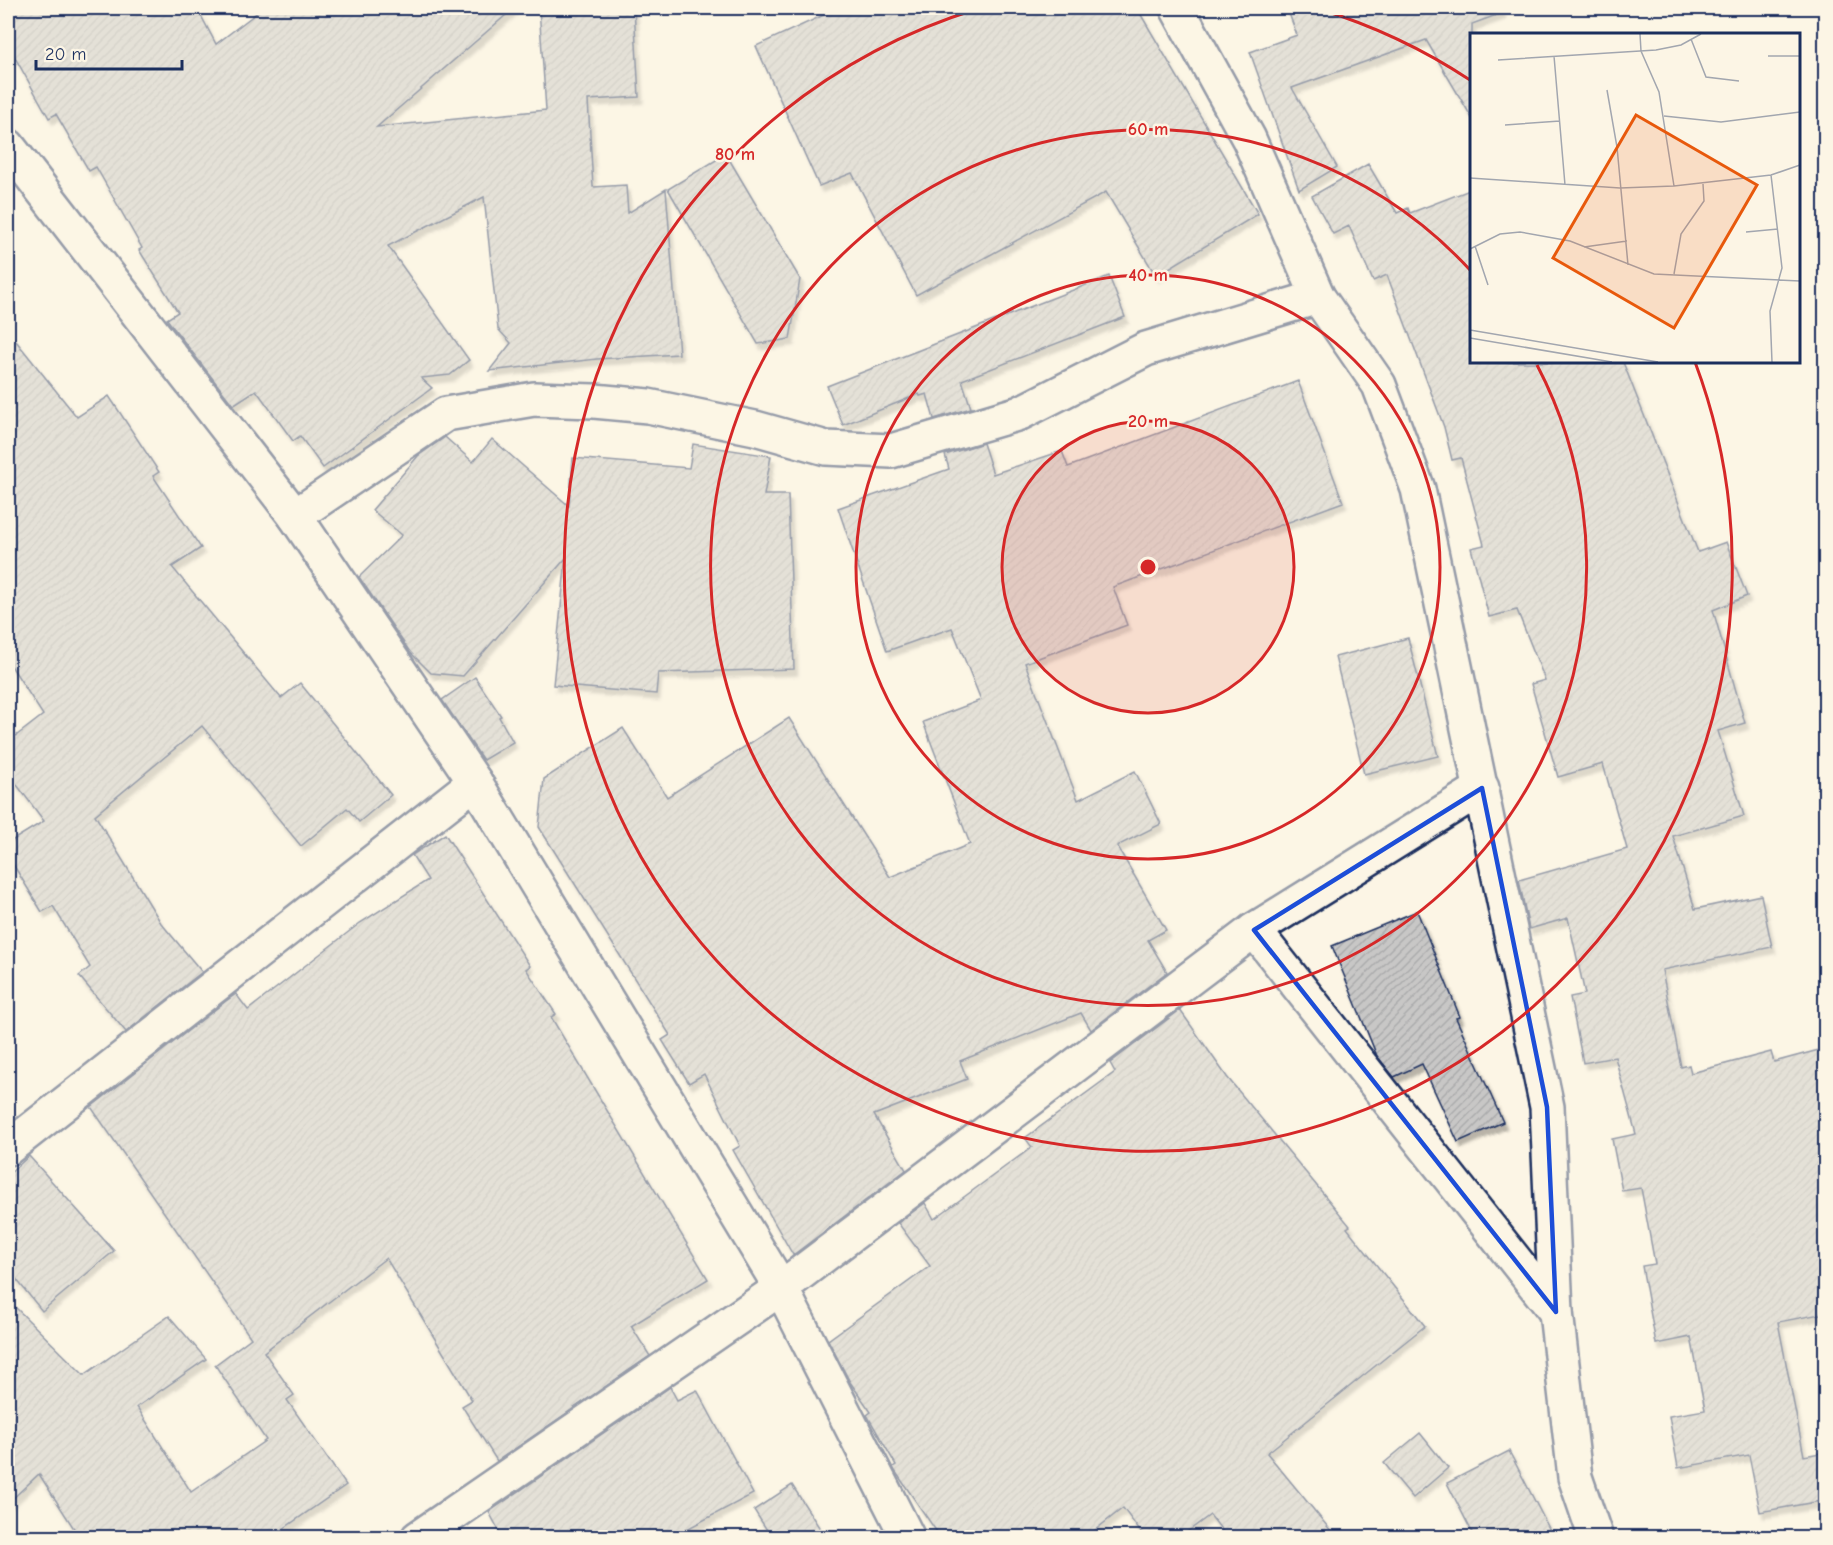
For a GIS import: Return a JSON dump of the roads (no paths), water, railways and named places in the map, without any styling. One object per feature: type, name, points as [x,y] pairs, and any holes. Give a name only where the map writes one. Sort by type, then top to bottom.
[{"type":"street","points":[[1177,8],[1250,139],[1318,297],[1378,385],[1418,489],[1547,1107],[1556,1312],[1575,1477],[1596,1538]]},
{"type":"street","points":[[8,146],[295,516],[475,782],[781,1288],[908,1538]]},
{"type":"street","points":[[295,516],[446,414],[534,399],[605,402],[648,406],[744,426],[826,448],[891,451],[1020,412],[1146,349],[1318,297]]},
{"type":"street","points":[[8,1148],[475,782]]},
{"type":"street","points":[[418,1538],[781,1288],[1254,930],[1482,788]]},
{"type":"street","points":[[1254,930],[1556,1312]]}]
